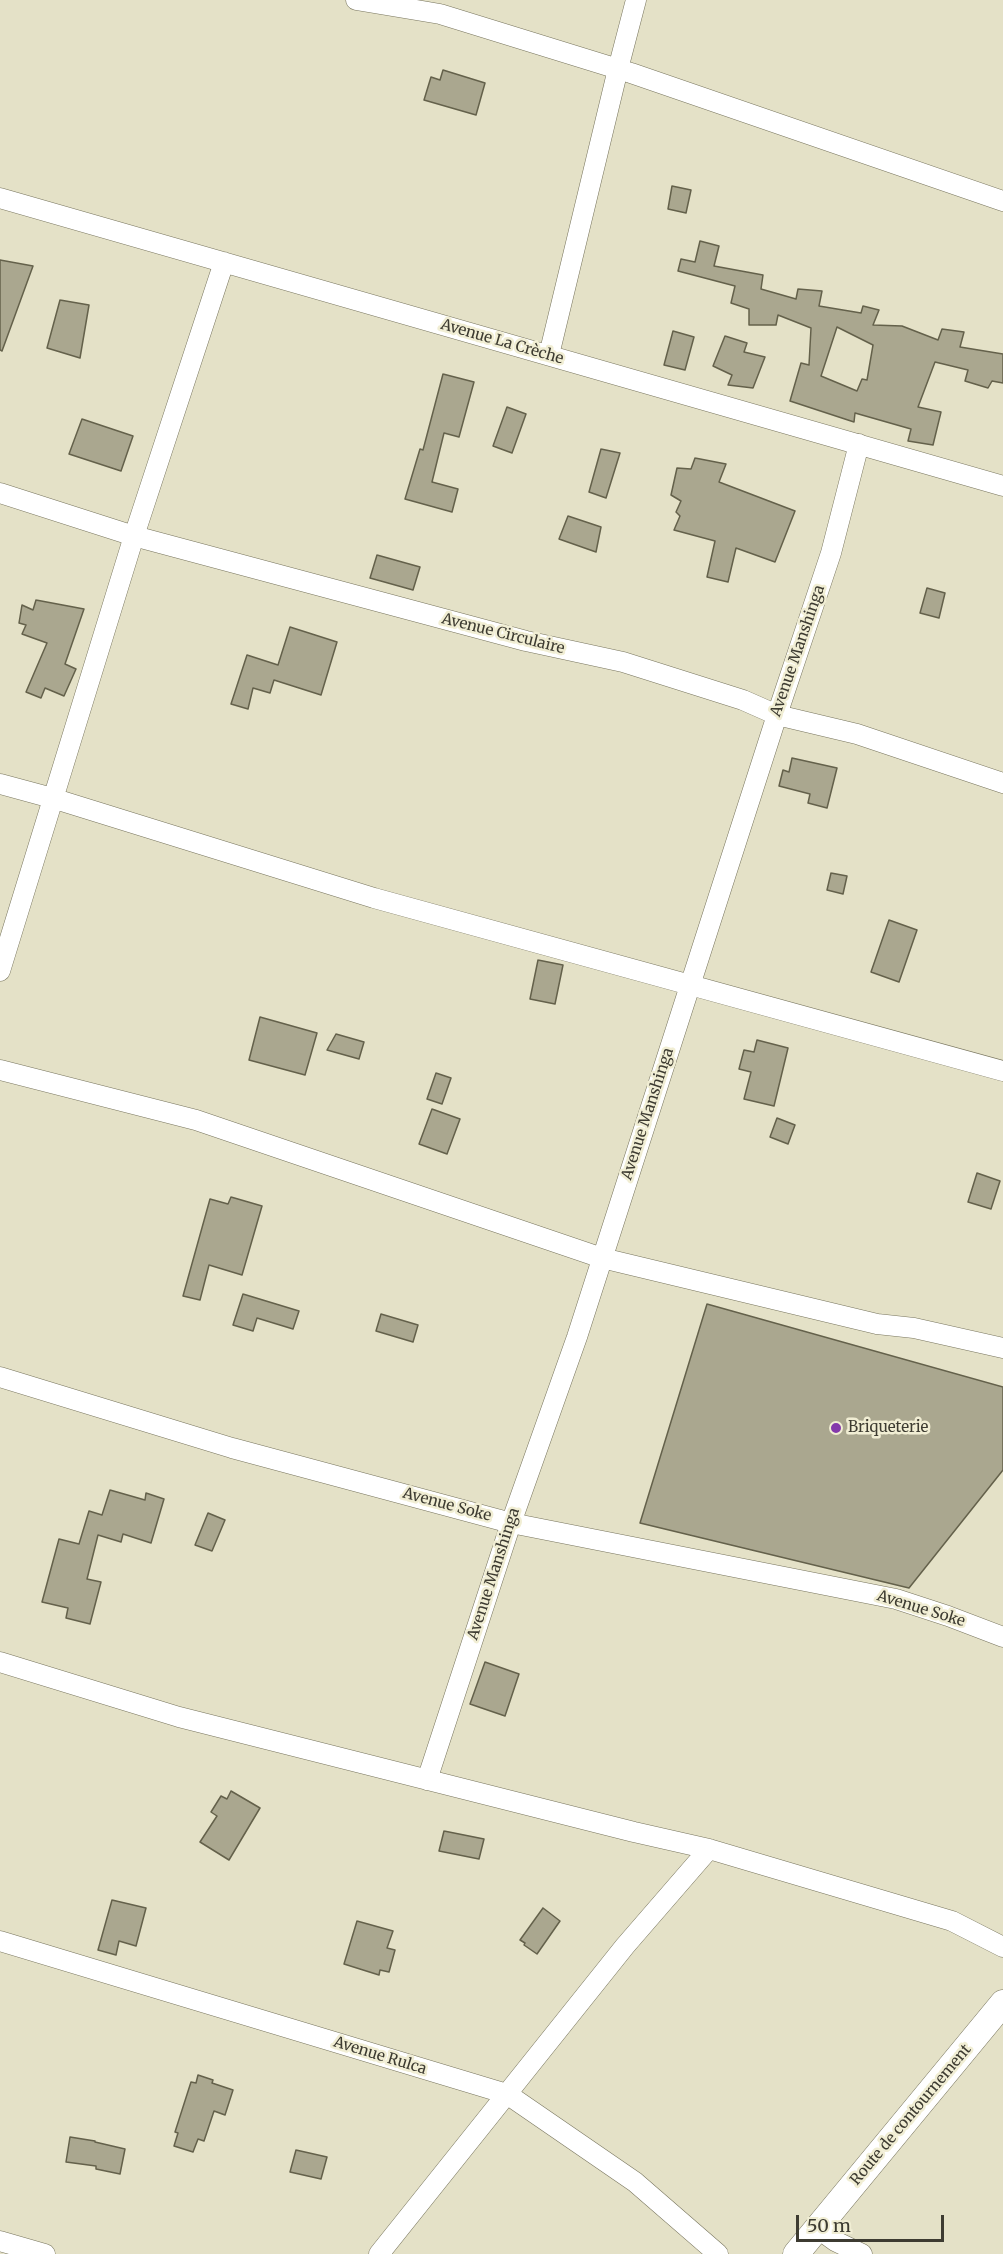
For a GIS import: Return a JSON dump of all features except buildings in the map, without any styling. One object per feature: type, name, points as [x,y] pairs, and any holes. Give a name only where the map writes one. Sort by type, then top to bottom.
[{"type":"street","points":[[356,0],[440,14],[618,69],[1003,201]]},
{"type":"street","points":[[549,355],[636,0]]},
{"type":"street","name":"Avenue La Crèche","points":[[0,198],[1003,485]]},
{"type":"street","points":[[0,971],[134,536],[224,262]]},
{"type":"street","name":"Avenue Manshinga","points":[[427,1780],[511,1522],[577,1337],[831,553],[860,444]]},
{"type":"street","name":"Avenue Circulaire","points":[[0,493],[134,536],[526,641],[623,662],[743,700],[777,715],[856,734],[1003,783]]},
{"type":"street","points":[[0,784],[374,898],[1003,1071]]},
{"type":"street","points":[[0,1070],[196,1120],[602,1258],[877,1324],[914,1328],[1003,1348]]},
{"type":"street","name":"Avenue Soke","points":[[0,1377],[232,1449],[511,1522],[896,1599],[1003,1637]]},
{"type":"street","points":[[0,1662],[179,1717],[709,1849],[952,1921],[1003,1947]]},
{"type":"street","points":[[379,2254],[625,1946],[709,1849]]},
{"type":"street","name":"Avenue Rulca","points":[[0,1941],[507,2094],[635,2182],[718,2254]]},
{"type":"street","name":"Route de contournement","points":[[796,2254],[1003,2003]]},
{"type":"street","points":[[817,2228],[835,2241],[862,2254]]},
{"type":"street","points":[[0,2241],[45,2254]]},
{"type":"place","name":"Briqueterie","points":[[836,1428]]}]
